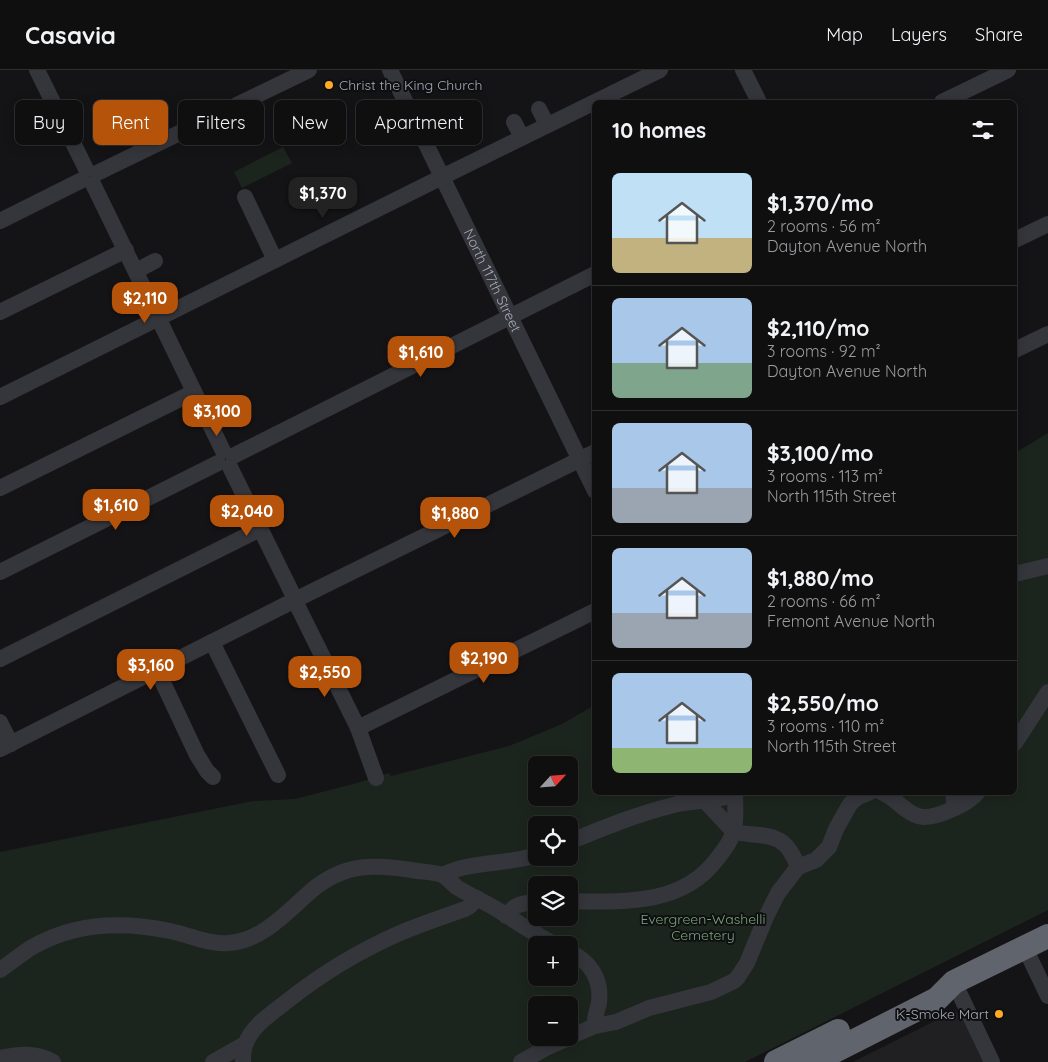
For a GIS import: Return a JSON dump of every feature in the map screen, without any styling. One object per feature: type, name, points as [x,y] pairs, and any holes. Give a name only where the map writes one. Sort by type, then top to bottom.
[{"type":"highway","points":[[776,1062],[930,985],[954,982],[1048,936]]},
{"type":"highway","points":[[813,1062],[937,999],[954,982]]},
{"type":"street","points":[[37,70],[160,318],[294,601],[358,728],[376,778]]},
{"type":"street","points":[[0,221],[309,70]]},
{"type":"street","name":"North 117th Street","points":[[390,70],[592,485]]},
{"type":"street","points":[[598,100],[660,70]]},
{"type":"street","points":[[743,70],[758,100]]},
{"type":"street","points":[[946,100],[1008,70]]},
{"type":"street","points":[[0,397],[592,103]]},
{"type":"street","points":[[539,110],[547,125]]},
{"type":"street","points":[[514,122],[522,138]]},
{"type":"street","points":[[244,197],[275,260]]},
{"type":"street","points":[[1017,239],[1048,224]]},
{"type":"street","points":[[0,312],[126,250]]},
{"type":"street","points":[[136,271],[155,261]]},
{"type":"street","points":[[0,572],[592,275]]},
{"type":"street","points":[[1017,349],[1048,334]]},
{"type":"street","points":[[0,488],[194,392]]},
{"type":"street","points":[[0,722],[5,746],[592,454]]},
{"type":"street","points":[[0,659],[260,529]]},
{"type":"street","points":[[1017,574],[1048,566]]},
{"type":"street","points":[[358,728],[592,612]]},
{"type":"street","points":[[212,642],[278,775]]},
{"type":"street","points":[[157,670],[197,754],[213,777]]},
{"type":"street","points":[[1017,740],[1048,692]]},
{"type":"street","points":[[578,838],[607,826],[675,805],[727,795]]},
{"type":"street","points":[[578,901],[630,902],[661,896],[697,880],[721,854],[734,832],[736,795]]},
{"type":"street","points":[[578,1033],[596,1026],[611,1024],[649,1008],[711,992],[734,981],[747,963],[773,902],[798,867],[816,860],[824,853],[829,847],[836,829],[850,804],[863,795]]},
{"type":"street","points":[[888,795],[917,816],[929,817],[954,800],[969,802],[975,795]]},
{"type":"street","points":[[704,800],[734,832],[774,837],[788,848],[798,867]]},
{"type":"street","points":[[442,875],[459,868],[514,861],[528,857]]},
{"type":"street","points":[[0,970],[44,941],[70,931],[96,926],[129,925],[171,931],[218,943],[238,942],[250,938],[271,925],[328,878],[337,873],[355,868],[386,866],[442,875],[459,888],[539,936]]},
{"type":"street","points":[[243,1062],[245,1044],[251,1034],[268,1017],[311,983],[336,966],[400,933],[465,909],[476,898]]},
{"type":"street","points":[[506,916],[514,907],[528,903]]},
{"type":"street","points":[[1024,948],[1048,996]]},
{"type":"street","points":[[578,957],[587,963],[596,977],[600,995],[595,1019],[596,1026]]},
{"type":"street","points":[[954,982],[992,1062]]},
{"type":"street","points":[[213,1062],[245,1044]]},
{"type":"street","points":[[521,1062],[552,1046]]},
{"type":"street","points":[[0,1058],[32,1054],[54,1062]]},
{"type":"shaded area","points":[[955,1011],[963,1018],[985,1062],[853,1062]]},
{"type":"green space","points":[[283,147],[292,163],[242,188],[234,172]]},
{"type":"green space","name":"Evergreen-Washelli Cemetery","points":[[1048,433],[1048,910],[745,1062],[0,1062],[0,852],[253,801],[295,799],[389,773],[391,776],[509,746],[562,724],[592,707],[592,795],[1017,795],[1017,452]]},
{"type":"place","name":"Christ the King Church","points":[[329,85]]},
{"type":"place","name":"K-Smoke Mart","points":[[999,1014]]}]
